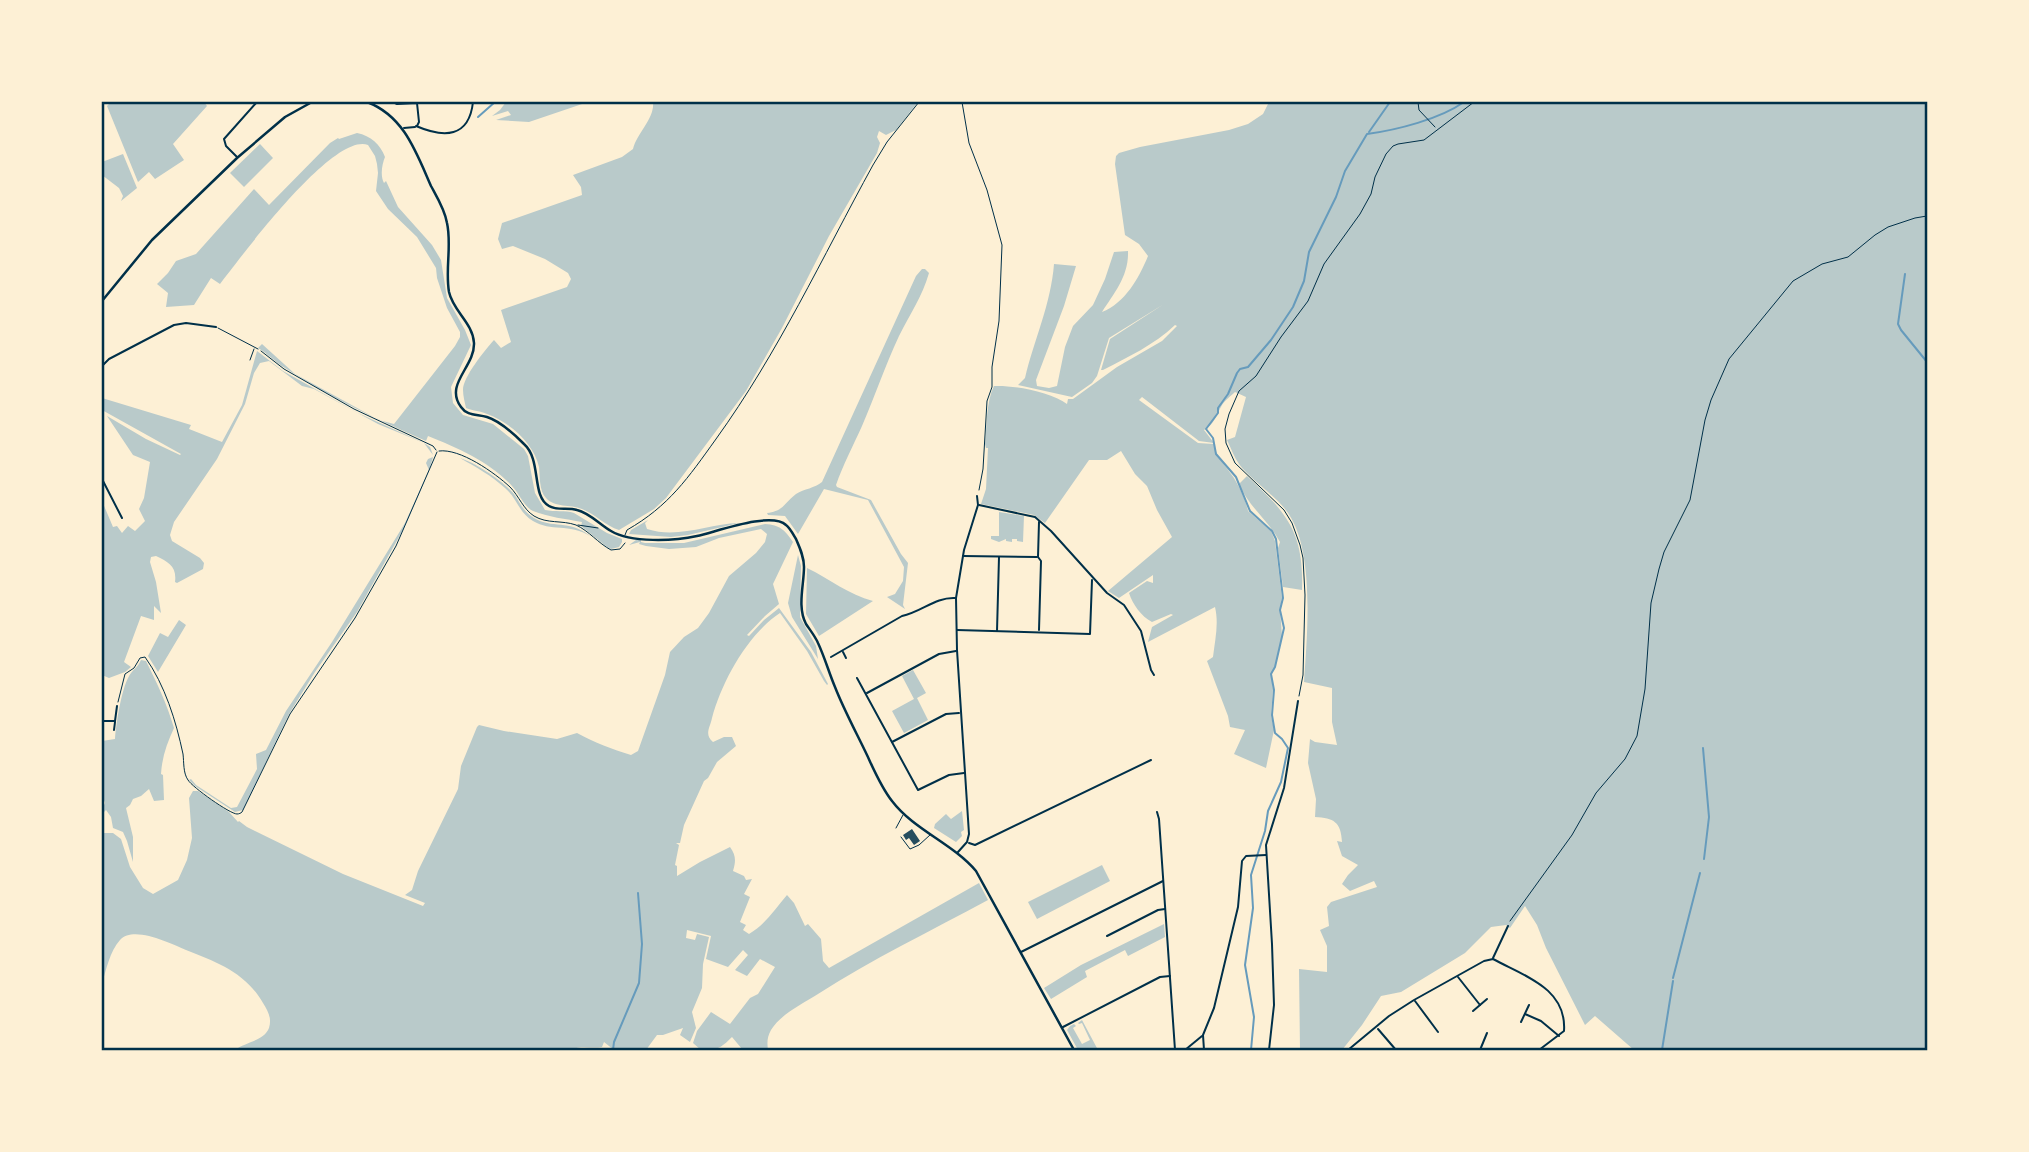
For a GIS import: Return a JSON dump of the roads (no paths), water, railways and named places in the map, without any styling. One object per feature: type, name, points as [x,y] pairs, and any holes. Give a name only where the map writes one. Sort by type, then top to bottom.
[{"type":"main road","points":[[102,301],[152,240],[237,158],[285,117],[312,102]]},
{"type":"main road","points":[[366,102],[378,106],[404,128],[447,220],[449,293],[453,305],[472,332],[474,340],[471,358],[455,388],[462,409],[468,414],[492,419],[526,446],[535,462],[539,494],[547,505],[580,510],[625,537],[681,538],[770,520],[784,522],[796,538],[804,565],[803,618],[818,643],[834,687],[878,778],[904,814],[957,853],[978,874],[1074,1051]]},
{"type":"street","points":[[237,158],[226,146],[224,139],[257,102]]},
{"type":"street","points":[[393,102],[417,103],[419,122],[416,126]]},
{"type":"street","points":[[404,128],[416,126],[442,135],[452,132],[469,118],[473,102]]},
{"type":"street","points":[[102,366],[109,359],[174,325],[186,323],[216,327]]},
{"type":"street","points":[[102,479],[122,518]]},
{"type":"street","points":[[957,853],[967,842],[969,827],[960,712],[956,598],[963,556],[978,505],[977,496]]},
{"type":"street","points":[[978,505],[1035,517],[1051,531],[1107,593],[1124,605],[1141,631],[1154,675]]},
{"type":"street","points":[[1039,521],[1039,632]]},
{"type":"street","points":[[963,556],[1038,557]]},
{"type":"street","points":[[996,631],[999,556]]},
{"type":"street","points":[[956,630],[1090,634],[1092,580]]},
{"type":"street","points":[[1092,586],[1097,586]]},
{"type":"street","points":[[831,657],[902,616],[915,613],[939,599],[956,598]]},
{"type":"street","points":[[866,693],[939,654],[957,650]]},
{"type":"street","points":[[843,651],[846,658]]},
{"type":"street","points":[[857,678],[918,790],[949,775],[965,773]]},
{"type":"street","points":[[1269,1051],[1273,1005],[1272,932],[1266,845],[1284,788],[1298,701]]},
{"type":"street","points":[[114,730],[117,706]]},
{"type":"street","points":[[892,742],[946,714],[960,712]]},
{"type":"street","points":[[102,721],[115,721]]},
{"type":"street","points":[[967,842],[975,845],[1151,760]]},
{"type":"street","points":[[1157,812],[1175,1051]]},
{"type":"street","points":[[1185,1051],[1203,1035],[1214,1008],[1238,907],[1242,861],[1247,856],[1266,855]]},
{"type":"street","points":[[1021,952],[1164,881]]},
{"type":"street","points":[[1107,936],[1158,910],[1166,909]]},
{"type":"street","points":[[1493,959],[1508,926]]},
{"type":"street","points":[[1348,1051],[1414,1000],[1484,961],[1493,959],[1552,992],[1565,1016],[1564,1031],[1539,1051]]},
{"type":"street","points":[[1062,1028],[1160,977],[1170,976]]},
{"type":"street","points":[[1457,976],[1480,1005]]},
{"type":"street","points":[[1473,1011],[1487,999]]},
{"type":"street","points":[[1414,1000],[1438,1032]]},
{"type":"street","points":[[1521,1022],[1529,1005]]},
{"type":"street","points":[[1525,1014],[1541,1021],[1559,1036]]},
{"type":"street","points":[[1377,1028],[1396,1051]]},
{"type":"street","points":[[1487,1033],[1480,1049],[1488,1051]]},
{"type":"street","points":[[1203,1035],[1205,1051]]},
{"type":"lane","points":[[625,537],[627,530],[651,515],[684,483],[737,409],[768,362],[873,165],[887,142],[919,102]]},
{"type":"lane","points":[[216,327],[258,349]]},
{"type":"lane","points":[[250,360],[254,346]]},
{"type":"lane","points":[[896,828],[904,814]]},
{"type":"lane","points":[[901,837],[910,849],[931,834]]},
{"type":"waterway","points":[[478,117],[495,102]]},
{"type":"waterway","points":[[1369,132],[1390,102]]},
{"type":"waterway","points":[[1251,1050],[1254,1017],[1245,965],[1253,908],[1251,875],[1265,831],[1268,811],[1281,782],[1288,748],[1275,733],[1272,715],[1274,690],[1271,674],[1284,628],[1280,610],[1283,598],[1276,539],[1272,531],[1250,511],[1236,477],[1216,454],[1213,438],[1206,429],[1218,413],[1218,408],[1228,394],[1237,373],[1248,367],[1271,340],[1293,307],[1304,281],[1309,252],[1336,197],[1345,171],[1367,134],[1418,123],[1443,114],[1464,102]]},
{"type":"waterway","points":[[1905,274],[1898,324],[1927,362]]},
{"type":"waterway","points":[[1703,748],[1709,817],[1704,859]]},
{"type":"waterway","points":[[1673,978],[1700,873]]},
{"type":"waterway","points":[[613,1050],[639,983],[642,944],[638,893]]},
{"type":"waterway","points":[[1662,1050],[1673,981]]}]
